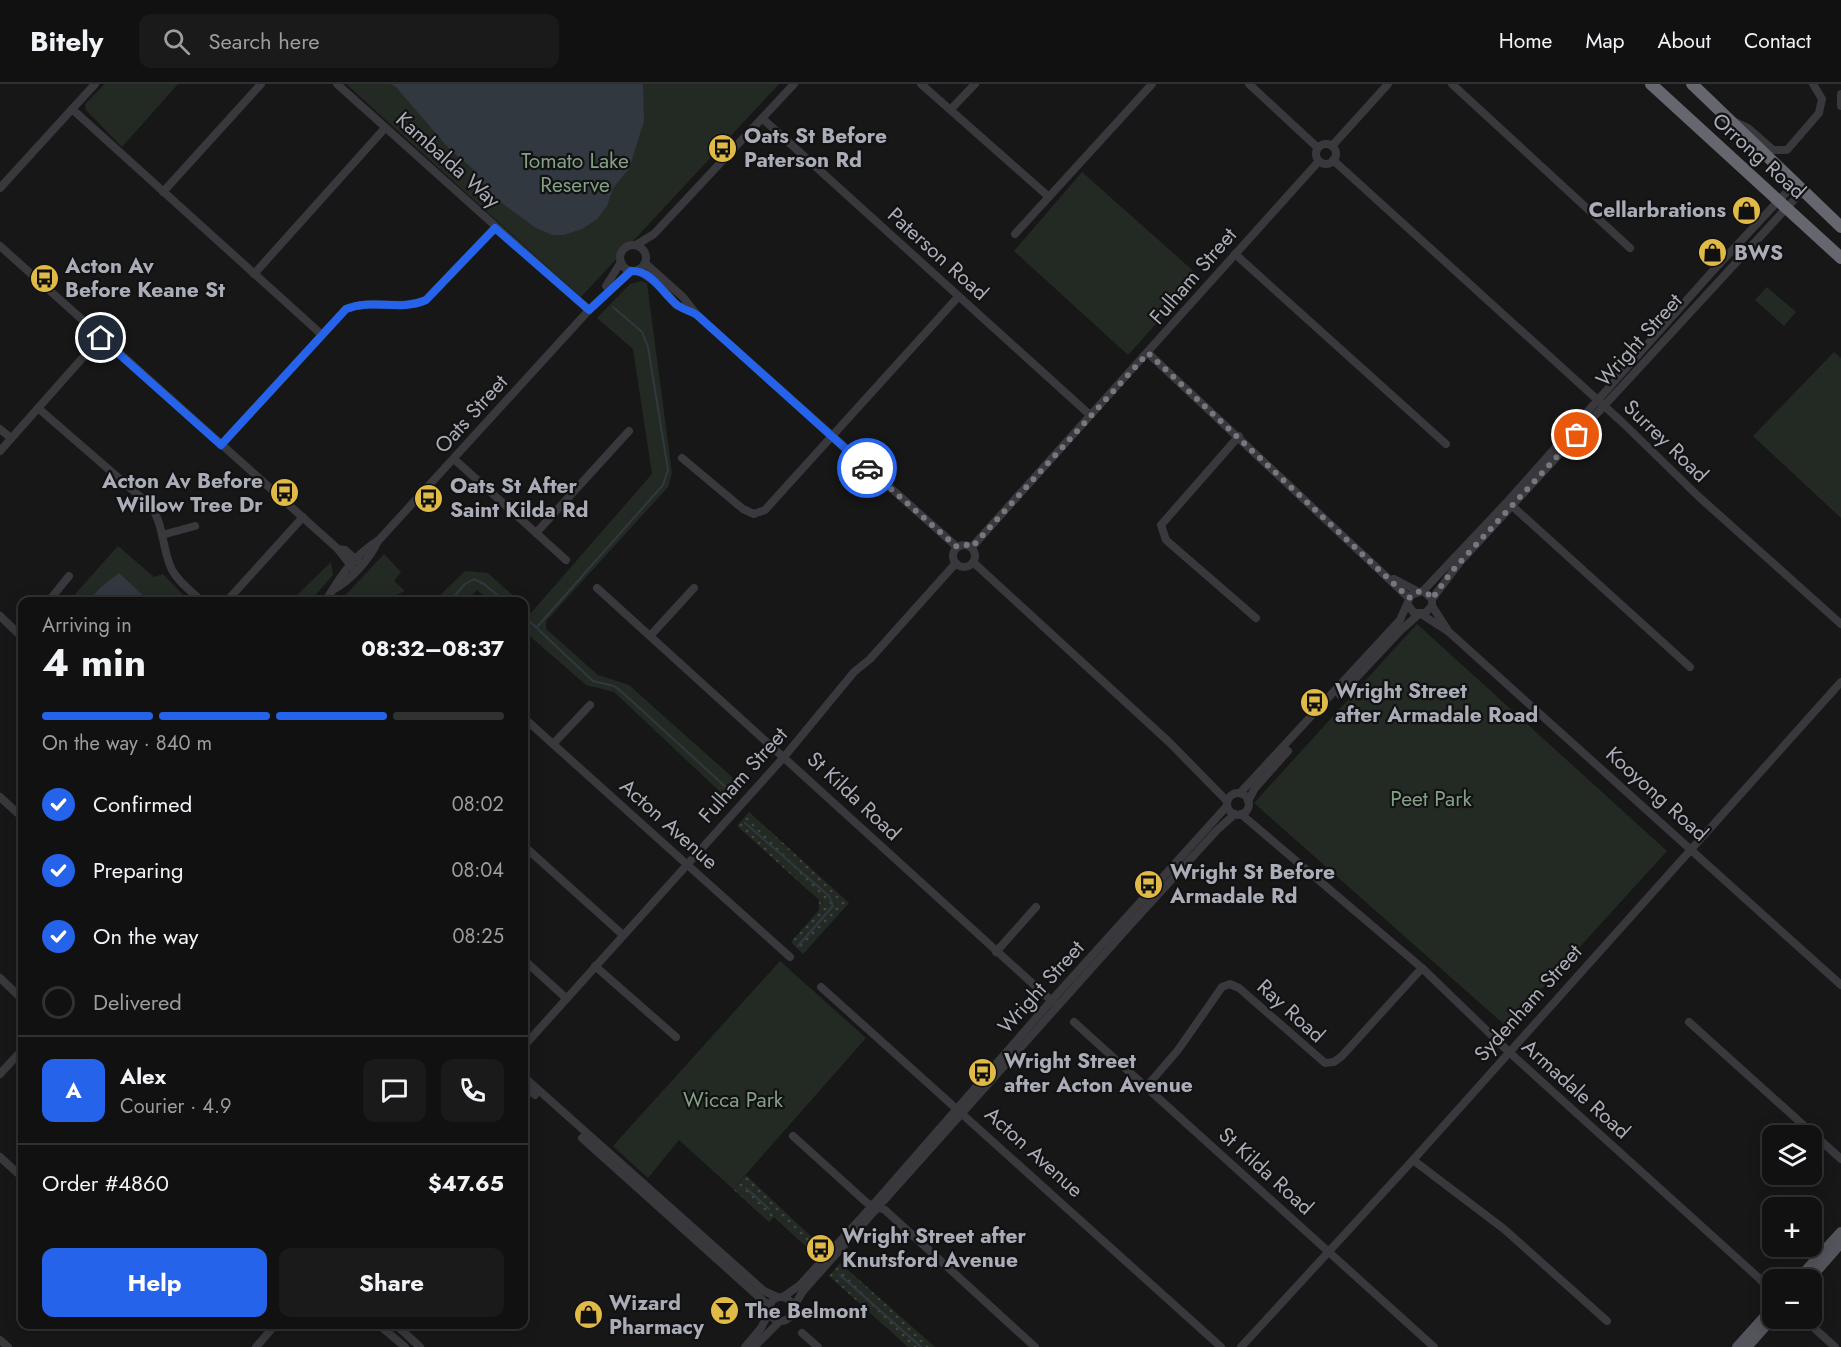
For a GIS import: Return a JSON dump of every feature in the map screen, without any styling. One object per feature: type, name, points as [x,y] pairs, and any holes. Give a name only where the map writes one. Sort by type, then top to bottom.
[{"type":"highway","name":"Orrong Road","points":[[1651,84],[1841,258]]},
{"type":"highway","name":"Orrong Road","points":[[1692,84],[1800,185],[1841,227]]},
{"type":"main road","points":[[1807,1269],[1841,1232]]},
{"type":"main road","points":[[1819,1269],[1841,1243]]},
{"type":"main road","points":[[1737,1347],[1762,1319]]},
{"type":"main road","points":[[1747,1347],[1763,1329]]},
{"type":"street","points":[[0,188],[94,84]]},
{"type":"street","points":[[163,192],[261,84]]},
{"type":"street","name":"Kambalda Way","points":[[337,84],[589,310]]},
{"type":"street","points":[[697,315],[676,305],[657,283],[621,262],[622,250],[654,234],[794,84]]},
{"type":"street","points":[[921,84],[952,108],[1049,197]]},
{"type":"street","points":[[952,108],[975,84]]},
{"type":"street","points":[[1015,234],[1152,84]]},
{"type":"street","points":[[1249,84],[1318,148]]},
{"type":"street","points":[[1332,146],[1388,84]]},
{"type":"street","points":[[1452,84],[1630,248]]},
{"type":"street","points":[[1732,121],[1748,128],[1773,150],[1787,150],[1819,113],[1822,99],[1813,84]]},
{"type":"street","points":[[1841,94],[1841,106]]},
{"type":"street","points":[[72,109],[321,334]]},
{"type":"street","name":"Paterson Road","points":[[763,119],[1090,415]]},
{"type":"street","points":[[254,274],[385,128]]},
{"type":"street","points":[[1326,144],[1332,146],[1335,152],[1334,160],[1327,164],[1320,161],[1316,155],[1318,148],[1326,144]]},
{"type":"street","name":"Surrey Road","points":[[1334,160],[1601,403],[1698,496],[1841,624]]},
{"type":"street","name":"Fulham Street","points":[[972,547],[1320,161]]},
{"type":"street","name":"Wright Street","points":[[1420,614],[1432,603],[1444,580],[1510,504],[1800,185]]},
{"type":"street","points":[[221,445],[346,309],[359,304],[411,307],[426,300],[495,228]]},
{"type":"street","points":[[634,270],[646,259],[654,234]]},
{"type":"street","points":[[636,245],[697,315],[957,547]]},
{"type":"street","points":[[0,246],[338,549],[345,550],[356,565]]},
{"type":"street","points":[[1235,254],[1446,444]]},
{"type":"street","name":"Oats Street","points":[[589,310],[621,262]]},
{"type":"street","name":"Oats Street","points":[[328,597],[337,578],[356,565],[589,310],[634,270]]},
{"type":"street","points":[[682,458],[743,509],[754,514],[765,510],[958,297]]},
{"type":"street","points":[[0,451],[101,338]]},
{"type":"street","points":[[1148,353],[1388,576],[1409,601]]},
{"type":"street","points":[[38,408],[151,506],[171,568],[179,581],[197,597]]},
{"type":"street","points":[[0,429],[11,438]]},
{"type":"street","points":[[536,533],[629,430]]},
{"type":"street","points":[[1239,436],[1161,525],[1166,540],[1256,618]]},
{"type":"street","points":[[454,459],[566,560]]},
{"type":"street","points":[[1510,504],[1690,667]]},
{"type":"street","name":"Wright Street","points":[[754,1347],[780,1322],[791,1317],[794,1306],[803,1291],[961,1110],[1051,1001],[1232,799],[1400,620],[1409,601],[1510,504]]},
{"type":"street","points":[[231,597],[303,517]]},
{"type":"street","points":[[162,535],[195,526]]},
{"type":"street","points":[[957,547],[967,545],[972,547],[975,552],[973,562]]},
{"type":"street","points":[[957,547],[953,558],[956,563],[962,567],[973,562]]},
{"type":"street","points":[[973,562],[1215,786],[1232,799]]},
{"type":"street","name":"Fulham Street","points":[[528,1040],[784,757],[854,672],[870,659],[956,563]]},
{"type":"street","points":[[52,597],[69,576]]},
{"type":"street","points":[[1388,576],[1420,591]]},
{"type":"street","name":"St Kilda Road","points":[[597,588],[1059,1007]]},
{"type":"street","points":[[650,636],[694,588]]},
{"type":"street","name":"Kooyong Road","points":[[1420,591],[1432,603],[1449,632]]},
{"type":"street","name":"Kooyong Road","points":[[1409,601],[1414,613],[1420,614],[1449,632],[1841,985]]},
{"type":"street","points":[[1248,803],[1255,788],[1297,741],[1393,638],[1420,614]]},
{"type":"street","points":[[0,616],[18,632]]},
{"type":"street","name":"Sydenham Street","points":[[1241,1347],[1413,1160],[1841,682]]},
{"type":"street","points":[[553,744],[590,705]]},
{"type":"street","name":"Acton Avenue","points":[[528,722],[790,957]]},
{"type":"street","points":[[0,797],[18,813]]},
{"type":"street","name":"Armadale Road","points":[[1232,799],[1248,803],[1260,827]]},
{"type":"street","name":"Armadale Road","points":[[1232,799],[1238,814],[1260,827],[1422,968],[1509,1052],[1761,1280]]},
{"type":"street","name":"Wright Street","points":[[961,1110],[1059,1007],[1204,844],[1248,803]]},
{"type":"street","points":[[528,850],[623,935]]},
{"type":"street","points":[[996,952],[1036,907]]},
{"type":"street","points":[[528,964],[566,998]]},
{"type":"street","points":[[595,966],[676,1037]]},
{"type":"street","name":"Ray Road","points":[[1147,1086],[1178,1050],[1222,987],[1230,984],[1239,988],[1325,1063],[1334,1062],[1342,1056],[1422,968]]},
{"type":"street","points":[[0,978],[18,995]]},
{"type":"street","name":"Acton Avenue","points":[[821,987],[961,1110],[1221,1347]]},
{"type":"street","name":"St Kilda Road","points":[[1074,1022],[1434,1347]]},
{"type":"street","points":[[1689,1022],[1841,1159]]},
{"type":"street","points":[[0,1074],[18,1054]]},
{"type":"street","points":[[528,1081],[764,1291],[794,1306]]},
{"type":"street","points":[[528,1090],[769,1309],[773,1318],[780,1322]]},
{"type":"street","points":[[793,1136],[1035,1347]]},
{"type":"street","points":[[0,1157],[18,1173]]},
{"type":"street","points":[[1413,1160],[1504,1229],[1607,1321]]},
{"type":"street","name":"Wright Street","points":[[745,1347],[761,1328],[769,1309],[780,1297],[800,1285],[876,1206]]},
{"type":"street","points":[[256,1347],[272,1329]]},
{"type":"street","points":[[384,1329],[405,1347]]},
{"type":"street","points":[[400,1329],[420,1347]]},
{"type":"street","points":[[1815,1329],[1835,1347]]},
{"type":"street","points":[[802,1333],[818,1347]]},
{"type":"street","points":[[0,1340],[8,1347]]},
{"type":"green space","points":[[105,84],[178,84],[122,147],[86,110],[85,104]]},
{"type":"green space","name":"Tomato Lake Reserve","points":[[346,84],[779,84],[581,297]]},
{"type":"green space","points":[[1082,172],[1199,276],[1128,355],[1014,251]]},
{"type":"green space","points":[[641,281],[647,283],[672,473],[668,487],[546,621],[546,629],[598,675],[629,685],[732,777],[737,791],[729,800],[614,692],[586,685],[528,634],[528,610],[531,613],[652,474],[633,349],[597,318],[630,284]]},
{"type":"green space","points":[[1767,287],[1796,312],[1784,326],[1755,300]]},
{"type":"green space","points":[[1834,352],[1841,358],[1841,518],[1753,436]]},
{"type":"green space","points":[[118,546],[154,577],[163,574],[185,597],[72,597]]},
{"type":"green space","points":[[384,554],[401,572],[394,581],[405,591],[394,597],[344,597]]},
{"type":"green space","points":[[331,562],[333,575],[314,597],[295,597]]},
{"type":"green space","points":[[465,571],[488,573],[515,597],[485,597],[477,590],[471,597],[438,597]]},
{"type":"green space","name":"Peet Park","points":[[1417,624],[1667,851],[1507,1027],[1254,803]]},
{"type":"green space","points":[[749,812],[849,903],[803,954],[791,942],[819,910],[819,900],[737,826]]},
{"type":"green space","name":"Wicca Park","points":[[780,961],[866,1038],[733,1189],[679,1140],[648,1178],[613,1146]]},
{"type":"green space","points":[[746,1175],[822,1247],[815,1255],[774,1217],[769,1222],[733,1189]]},
{"type":"green space","points":[[840,1263],[935,1347],[908,1347],[829,1276]]},
{"type":"shaded area","points":[[391,84],[643,84],[644,121],[629,169],[613,188],[607,206],[597,219],[582,229],[564,235],[552,235],[536,228],[487,192],[472,168],[451,151]]},
{"type":"shaded area","points":[[119,573],[145,597],[92,597]]},
{"type":"waterway","points":[[537,627],[663,485],[668,470],[648,347],[642,332],[613,307]]},
{"type":"waterway","points":[[453,597],[465,584],[474,579],[500,597]]},
{"type":"waterway","points":[[528,620],[593,681],[614,686],[622,692],[729,790]]},
{"type":"waterway","points":[[745,823],[829,896],[833,906],[798,946]]},
{"type":"waterway","points":[[746,1188],[769,1209]]},
{"type":"waterway","points":[[840,1275],[921,1347]]},
{"type":"way so far","points":[[867,468],[957,547],[967,545],[972,547],[1148,353],[1409,598],[1414,592],[1420,591],[1426,592],[1432,599],[1444,580],[1577,435]]},
{"type":"place","name":"Oats St Before Paterson Rd","points":[[723,148]]},
{"type":"place","name":"Cellarbrations","points":[[1747,210]]},
{"type":"place","name":"BWS","points":[[1713,253]]},
{"type":"place","name":"Acton Av Before Keane St","points":[[44,278]]},
{"type":"place","name":"Acton Av Before Willow Tree Dr","points":[[284,493]]},
{"type":"place","name":"Oats St After Saint Kilda Rd","points":[[429,498]]},
{"type":"place","name":"Wright Street after Armadale Road","points":[[1314,703]]},
{"type":"place","name":"Wright St Before Armadale Rd","points":[[1149,884]]},
{"type":"place","name":"Wright Street after Acton Avenue","points":[[983,1073]]},
{"type":"place","name":"Wright Street after Knutsford Avenue","points":[[821,1248]]},
{"type":"place","name":"The Belmont","points":[[724,1311]]},
{"type":"place","name":"Wizard Pharmacy","points":[[588,1315]]},
{"type":"route","points":[[101,338],[221,445],[346,309],[359,304],[411,307],[426,300],[439,290],[495,228],[589,310],[618,280],[631,271],[638,270],[651,278],[663,288],[676,305],[697,315],[867,468]]}]
